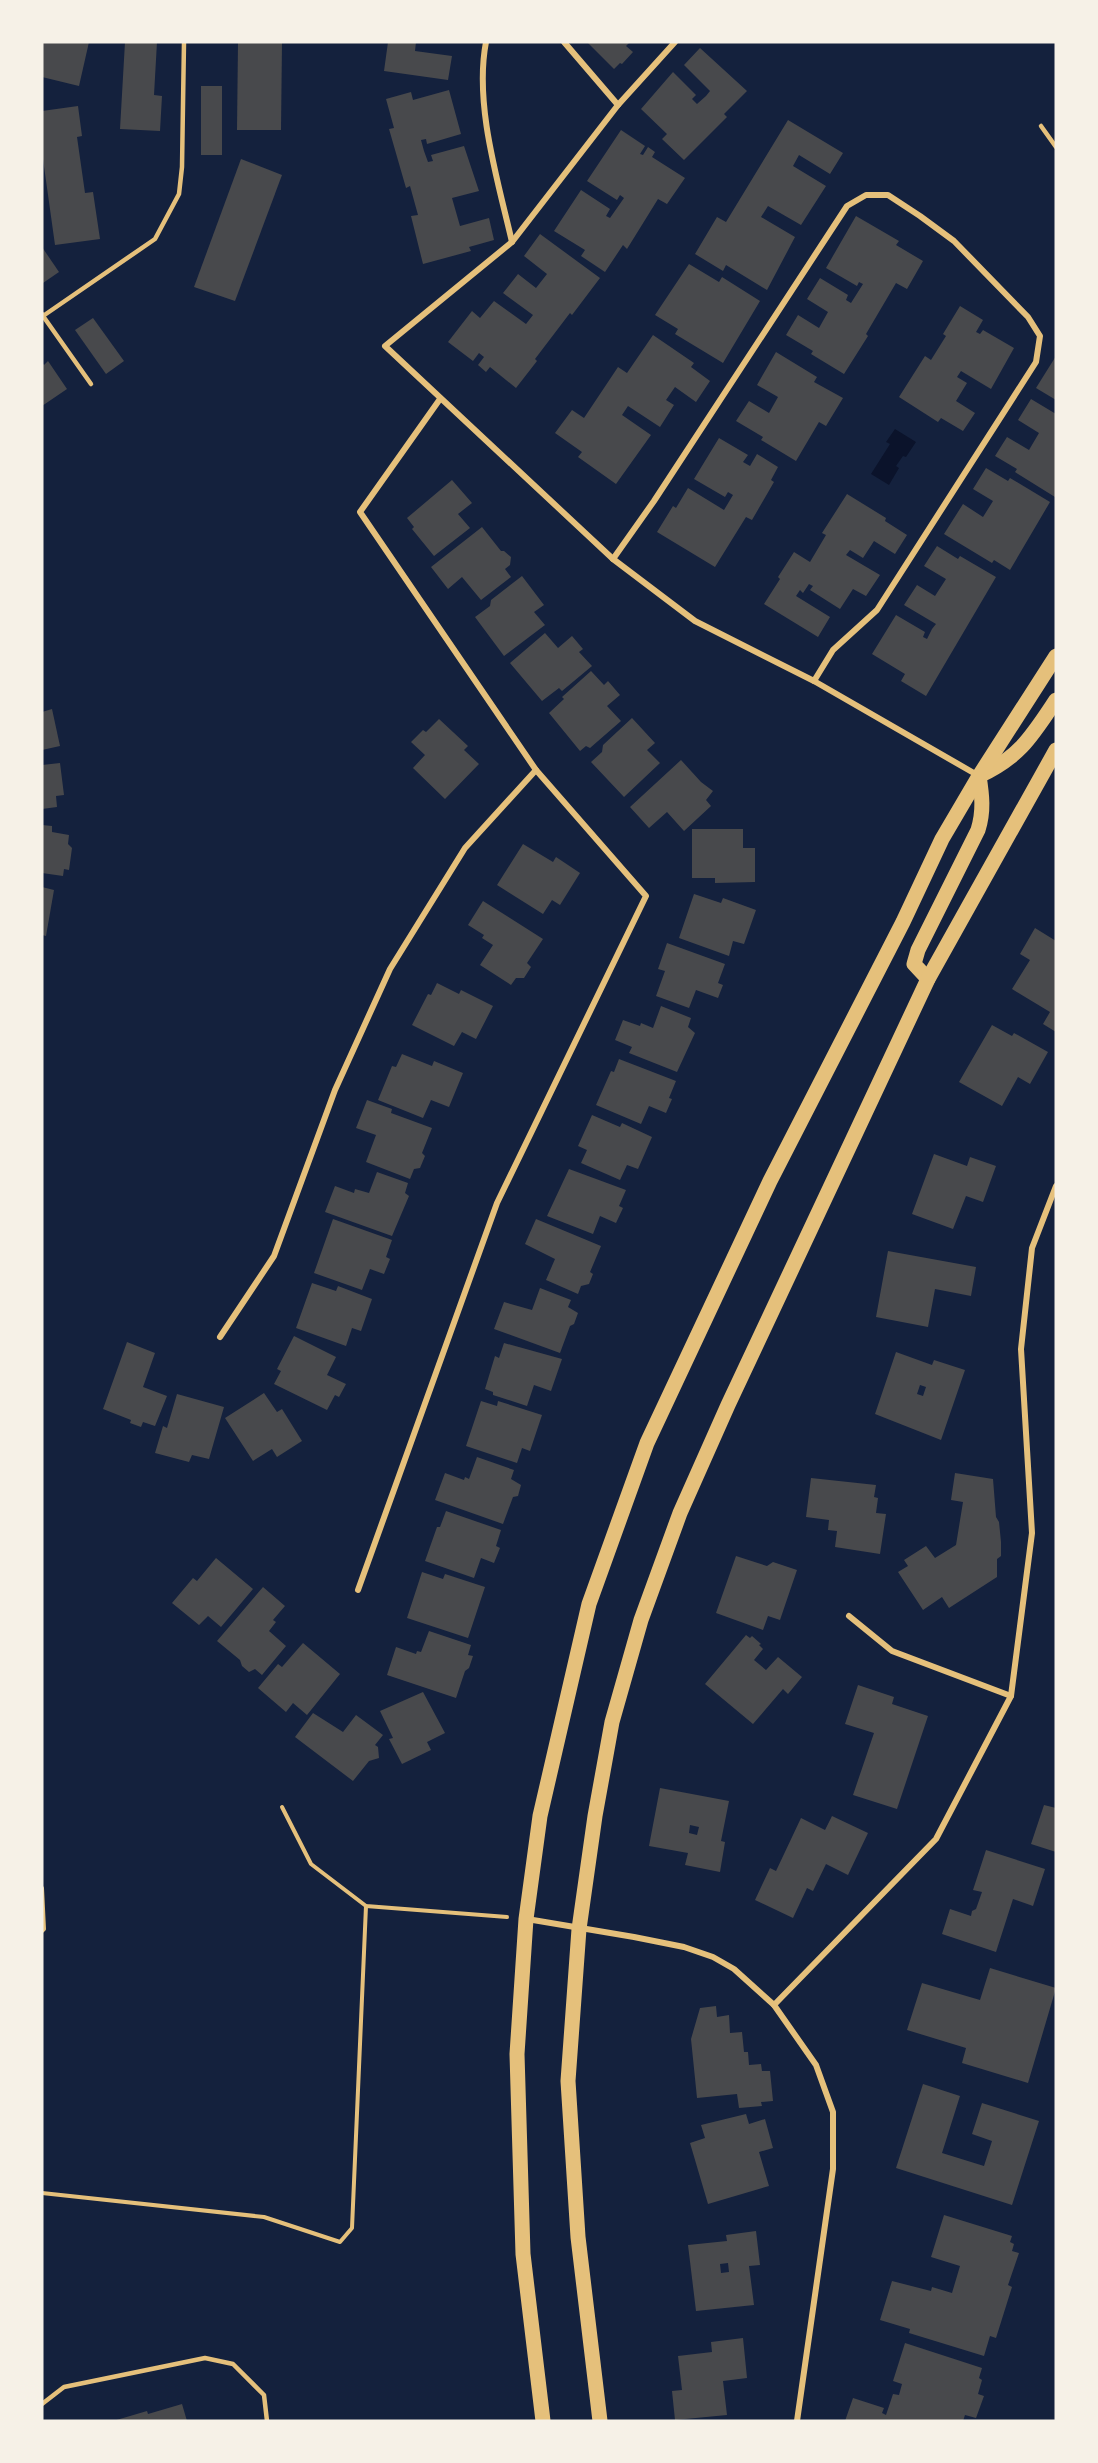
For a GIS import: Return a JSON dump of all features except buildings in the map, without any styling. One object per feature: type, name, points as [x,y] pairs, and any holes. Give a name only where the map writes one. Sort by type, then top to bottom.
[{"type":"main road","points":[[543,2421],[523,2254],[517,2054],[526,1919],[540,1816],[589,1604],[647,1443],[770,1181],[903,922],[942,839],[979,776],[1056,656]]},
{"type":"main road","points":[[979,776],[1001,766],[1028,742],[1056,700]]},
{"type":"main road","points":[[600,2421],[578,2237],[568,2080],[579,1929],[595,1816],[612,1722],[649,1599],[680,1514],[728,1405],[928,979],[1056,750]]},
{"type":"main road","points":[[928,979],[914,964],[925,935],[978,830],[982,817],[979,776]]},
{"type":"street","points":[[486,42],[483,59],[487,138],[512,242]]},
{"type":"street","points":[[564,42],[618,105]]},
{"type":"street","points":[[675,42],[618,105],[512,242],[385,346],[613,559],[695,621],[814,681],[979,776]]},
{"type":"street","points":[[613,559],[654,501],[847,206],[866,195],[888,195],[954,241],[1028,317],[1040,336],[1036,362],[878,610],[833,650],[814,681]]},
{"type":"street","points":[[357,1590],[497,1203],[646,896],[536,770],[360,512],[440,399]]},
{"type":"street","points":[[220,1337],[274,1256],[334,1090],[390,969],[465,848],[536,770]]},
{"type":"street","points":[[774,2005],[936,1839],[1011,1696],[1032,1533],[1021,1349],[1032,1248],[1056,1186]]},
{"type":"street","points":[[849,1616],[892,1652],[1011,1696]]},
{"type":"street","points":[[526,1919],[684,1947],[713,1957],[734,1969],[774,2005],[816,2066],[833,2112],[833,2169],[798,2421]]},
{"type":"lane","points":[[91,384],[43,315],[155,239],[167,220],[179,194],[182,167],[184,42]]},
{"type":"lane","points":[[1041,126],[1056,147]]},
{"type":"lane","points":[[42,2404],[64,2387],[205,2358],[233,2364],[264,2395],[267,2421]]},
{"type":"path","points":[[282,1807],[311,1864],[366,1906],[526,1919]]},
{"type":"path","points":[[42,1888],[44,1929],[42,1931]]},
{"type":"path","points":[[42,2193],[264,2217],[340,2242],[352,2228],[366,1906]]},
{"type":"water","points":[[895,429],[916,442],[906,457],[903,456],[896,466],[899,468],[889,485],[871,474],[890,444],[886,442]]}]
